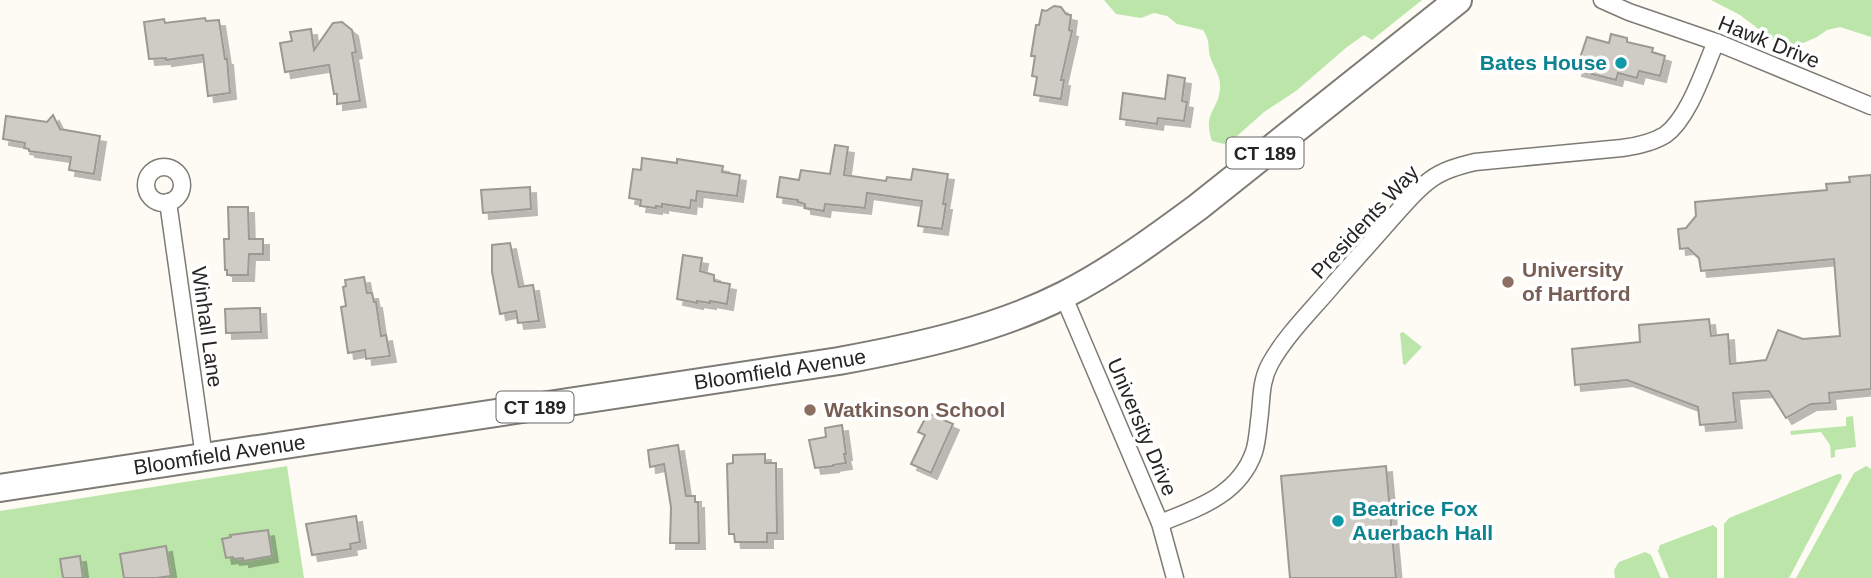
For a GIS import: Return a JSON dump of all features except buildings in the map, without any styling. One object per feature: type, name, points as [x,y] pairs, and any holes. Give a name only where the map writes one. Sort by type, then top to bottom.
[{"type":"main road","name":"Bloomfield Avenue","points":[[0,488],[860,357],[980,328],[1063,295],[1116,264],[1189,213],[1458,0]]},
{"type":"street","name":"Hawk Drive","points":[[1602,0],[1716,42],[1871,106]]},
{"type":"street","name":"Hawk Drive","points":[[1633,0],[1651,19]]},
{"type":"street","name":"Presidents Way","points":[[1160,523],[1214,500],[1241,474],[1254,451],[1260,395],[1270,363],[1370,243],[1430,179],[1475,162],[1622,148],[1656,140],[1673,128],[1686,110],[1716,42]]},
{"type":"street","name":"Winhall Lane","points":[[168,202],[204,457]]},
{"type":"street","name":"University Drive","points":[[1063,295],[1160,523],[1175,578]]},
{"type":"green space","points":[[1104,0],[1422,0],[1372,40],[1364,35],[1347,47],[1296,91],[1224,144],[1212,141],[1209,132],[1220,83],[1203,30],[1177,24],[1167,16],[1154,13],[1141,18],[1116,14]]},
{"type":"green space","points":[[1711,0],[1871,0],[1871,37],[1840,27],[1827,30],[1794,47],[1781,46],[1740,15]]},
{"type":"green space","points":[[1403,332],[1422,347],[1405,365],[1400,333]]},
{"type":"green space","points":[[1853,416],[1856,447],[1835,450],[1835,457],[1831,458],[1830,445],[1821,432],[1791,435],[1790,431],[1846,426],[1846,417]]},
{"type":"green space","points":[[287,466],[304,578],[0,578],[0,511]]},
{"type":"green space","points":[[1866,466],[1871,469],[1871,578],[1796,578],[1854,473]]},
{"type":"green space","points":[[1838,474],[1842,477],[1789,578],[1724,578],[1724,524],[1729,518]]},
{"type":"green space","points":[[1713,525],[1717,528],[1717,578],[1669,578],[1658,551],[1660,545]]},
{"type":"green space","points":[[1645,552],[1651,555],[1661,578],[1615,578],[1614,570],[1619,562]]},
{"type":"place","name":"Bates House","points":[[1621,63]]},
{"type":"place","name":"University of Hartford","points":[[1508,282]]},
{"type":"place","name":"Watkinson School","points":[[810,410]]},
{"type":"place","name":"Beatrice Fox Auerbach Hall","points":[[1338,521]]}]
